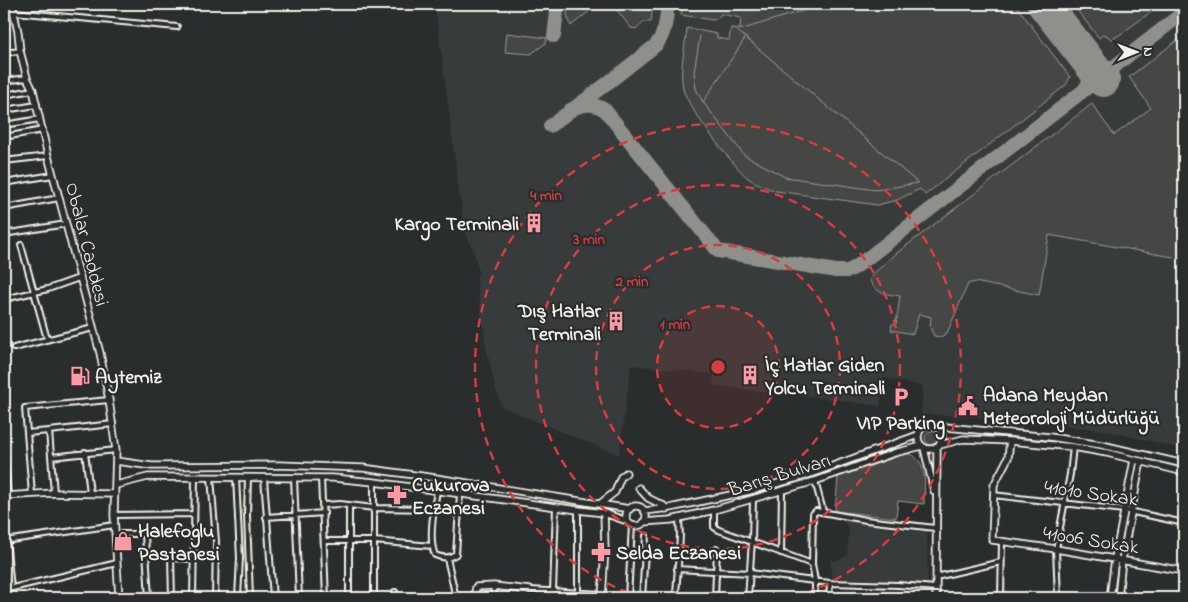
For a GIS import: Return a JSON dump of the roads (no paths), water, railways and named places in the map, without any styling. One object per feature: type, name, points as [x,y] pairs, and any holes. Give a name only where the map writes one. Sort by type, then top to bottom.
[{"type":"main road","name":"Obalar Caddesi","points":[[12,4],[20,52],[27,78],[33,90],[79,278],[100,352],[109,400],[116,450],[114,515],[119,598]]},
{"type":"main road","name":"Barış Bulvarı","points":[[644,511],[749,491],[805,476],[918,435],[921,428],[926,425],[936,426]]},
{"type":"main road","points":[[936,426],[1102,445],[1184,464]]},
{"type":"main road","points":[[936,426],[942,434],[938,446],[935,528],[936,598]]},
{"type":"main road","points":[[918,435],[918,441],[923,447],[936,501]]},
{"type":"main road","points":[[1049,445],[1050,438]]},
{"type":"main road","name":"Barış Bulvarı","points":[[643,522],[678,519],[714,510],[815,482],[894,454],[923,447],[933,449],[963,439],[1073,447],[1107,453],[1184,472]]},
{"type":"main road","points":[[993,495],[994,485],[1008,458],[1010,441]]},
{"type":"main road","points":[[1118,598],[1128,510],[1140,453]]},
{"type":"main road","points":[[116,461],[152,466],[279,465],[363,468],[601,503],[630,509],[638,507],[644,511],[646,517],[638,526],[632,525],[627,520],[578,510],[374,482],[321,478],[148,477],[116,485]]},
{"type":"main road","points":[[601,503],[615,492],[621,477],[626,473]]},
{"type":"main road","points":[[639,488],[648,498],[666,508]]},
{"type":"main road","points":[[6,496],[90,492],[115,494]]},
{"type":"main road","name":"41006 Sokak","points":[[993,495],[992,540],[1056,548],[1184,571]]},
{"type":"main road","points":[[627,520],[626,514],[630,509]]},
{"type":"main road","points":[[1110,598],[1114,558],[1128,510]]},
{"type":"main road","points":[[602,596],[605,549],[604,514]]},
{"type":"main road","points":[[474,598],[476,587],[494,586],[530,590]]},
{"type":"street","points":[[14,12],[177,27]]},
{"type":"street","points":[[4,53],[20,52]]},
{"type":"street","points":[[4,80],[27,78]]},
{"type":"street","points":[[4,95],[33,90]]},
{"type":"street","points":[[4,110],[36,105]]},
{"type":"street","points":[[4,125],[40,119]]},
{"type":"street","points":[[4,137],[43,130]]},
{"type":"street","points":[[4,162],[48,156]]},
{"type":"street","points":[[4,183],[54,175]]},
{"type":"street","points":[[4,208],[60,198]]},
{"type":"street","points":[[4,234],[66,224]]},
{"type":"street","points":[[22,246],[47,339]]},
{"type":"street","points":[[4,299],[79,278]]},
{"type":"street","points":[[14,348],[93,328]]},
{"type":"street","points":[[32,494],[25,408],[109,400]]},
{"type":"street","points":[[27,433],[113,424]]},
{"type":"street","points":[[49,431],[54,493]]},
{"type":"street","points":[[1058,598],[1056,548],[1073,447]]},
{"type":"street","points":[[51,458],[85,452],[116,450]]},
{"type":"street","points":[[4,452],[6,496]]},
{"type":"street","points":[[85,452],[90,492]]},
{"type":"street","points":[[192,598],[196,477]]},
{"type":"street","points":[[211,477],[216,541],[215,598]]},
{"type":"street","points":[[236,478],[240,558],[238,598]]},
{"type":"street","points":[[248,478],[247,515],[250,598]]},
{"type":"street","points":[[264,478],[273,598]]},
{"type":"street","points":[[294,478],[299,598]]},
{"type":"street","points":[[321,478],[324,513],[326,598]]},
{"type":"street","points":[[374,482],[374,598]]},
{"type":"street","points":[[815,482],[823,511]]},
{"type":"street","points":[[437,491],[432,546],[435,555],[447,558],[456,554],[460,494]]},
{"type":"street","points":[[781,553],[782,491]]},
{"type":"street","name":"41010 Sokak","points":[[993,495],[1128,510],[1184,523]]},
{"type":"street","points":[[748,598],[753,499]]},
{"type":"street","points":[[323,505],[434,509]]},
{"type":"street","points":[[349,505],[350,598]]},
{"type":"street","points":[[553,592],[556,507]]},
{"type":"street","points":[[578,510],[578,593]]},
{"type":"street","points":[[714,510],[714,527],[719,530],[812,564]]},
{"type":"street","points":[[815,598],[812,564],[813,514],[816,511],[866,520],[935,528]]},
{"type":"street","points":[[266,517],[324,513]]},
{"type":"street","points":[[114,515],[194,514]]},
{"type":"street","points":[[676,595],[680,536],[678,519]]},
{"type":"street","points":[[628,598],[632,525]]},
{"type":"street","points":[[11,588],[5,540],[115,526]]},
{"type":"street","points":[[115,534],[193,534]]},
{"type":"street","points":[[145,535],[149,598]]},
{"type":"street","points":[[642,598],[646,536]]},
{"type":"street","points":[[324,540],[432,546]]},
{"type":"street","points":[[1001,598],[1000,562],[1002,542]]},
{"type":"street","points":[[715,598],[717,549]]},
{"type":"street","points":[[172,598],[171,558],[193,559]]},
{"type":"street","points":[[447,558],[456,598]]},
{"type":"street","points":[[936,577],[1000,562]]},
{"type":"street","points":[[4,590],[116,563]]},
{"type":"street","points":[[677,569],[750,573],[830,583],[936,588]]},
{"type":"street","points":[[830,583],[830,598]]},
{"type":"street","points":[[493,598],[494,586]]},
{"type":"street","points":[[530,590],[602,596]]},
{"type":"street","points":[[396,592],[396,598]]},
{"type":"waterway","points":[[740,30],[808,9],[814,4]]},
{"type":"waterway","points":[[703,102],[744,155],[785,177],[876,190],[918,183],[734,28]]},
{"type":"waterway","points":[[700,36],[694,72],[696,89],[703,102],[746,37]]},
{"type":"place","name":"Kargo Terminali","points":[[534,223]]},
{"type":"place","name":"Dış Hatlar Terminali","points":[[616,321]]},
{"type":"place","name":"İç Hatlar Giden Yolcu Terminali","points":[[750,375]]},
{"type":"place","name":"Aytemiz","points":[[80,376]]},
{"type":"place","name":"VIP Parking","points":[[901,397]]},
{"type":"place","name":"Adana Meydan Meteoroloji Müdürlüğü","points":[[968,406]]},
{"type":"place","name":"Cukurova Eczanesi","points":[[397,495]]},
{"type":"place","name":"Halefoglu Pastanesi","points":[[123,541]]},
{"type":"place","name":"Selda Eczanesi","points":[[601,552]]}]
